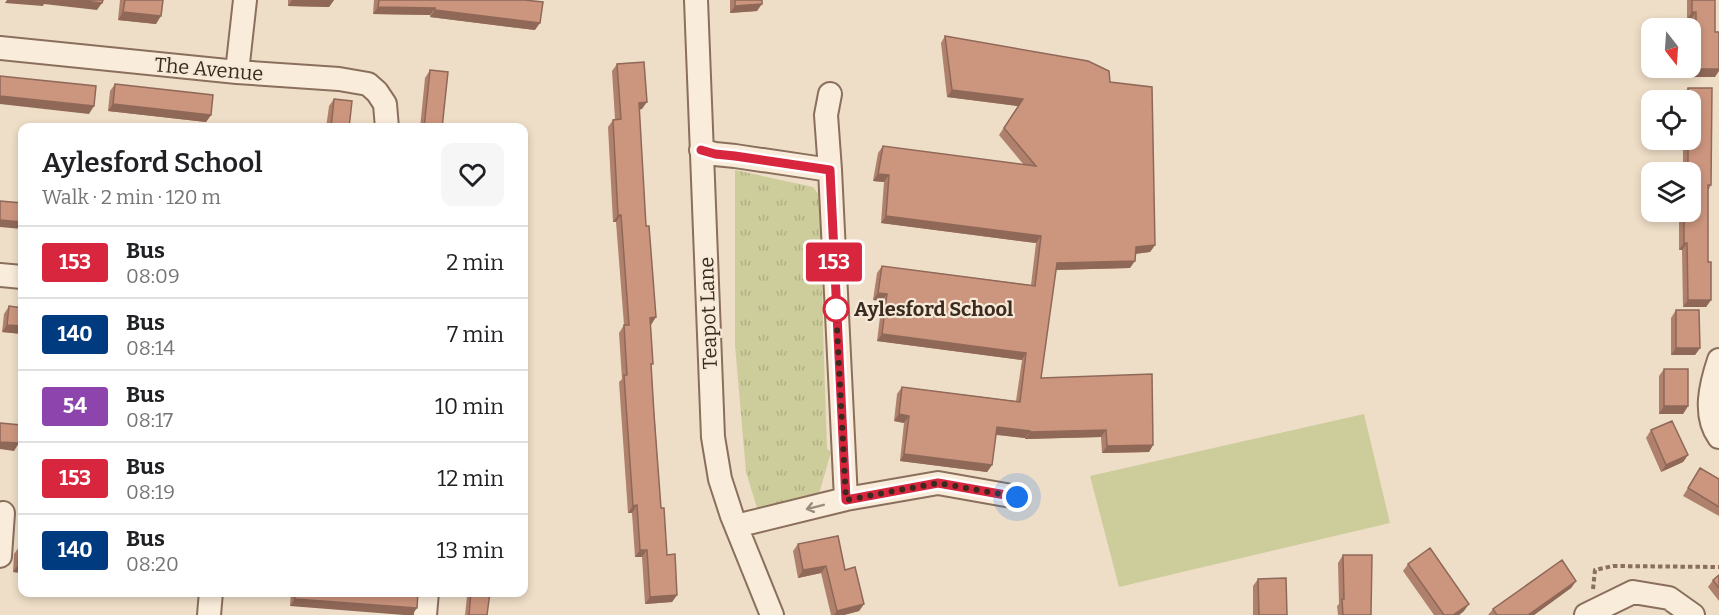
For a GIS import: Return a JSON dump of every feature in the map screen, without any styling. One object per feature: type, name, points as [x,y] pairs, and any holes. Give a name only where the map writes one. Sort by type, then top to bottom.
[{"type":"street","points":[[237,72],[245,0]]},
{"type":"street","name":"Teapot Lane","points":[[696,0],[713,437],[720,479],[736,526],[772,615]]},
{"type":"street","name":"The Avenue","points":[[0,48],[237,72],[339,79],[368,84],[385,104],[387,123]]},
{"type":"street","points":[[830,94],[826,115],[846,500]]},
{"type":"street","points":[[701,150],[715,154],[830,170]]},
{"type":"street","points":[[0,275],[18,277]]},
{"type":"street","points":[[1719,360],[1710,399],[1710,417],[1719,437]]},
{"type":"street","points":[[736,526],[846,500],[938,483],[1017,497]]},
{"type":"street","points":[[0,556],[9,513]]},
{"type":"street","points":[[1587,615],[1634,592],[1669,598],[1693,615]]},
{"type":"street","points":[[209,615],[211,597]]},
{"type":"street","points":[[425,615],[426,597]]},
{"type":"green space","points":[[735,170],[813,187],[821,197],[827,449],[831,452],[819,494],[758,511],[746,472],[735,345]]},
{"type":"green space","points":[[1364,414],[1390,523],[1119,587],[1090,476]]},
{"type":"building","points":[[75,0],[103,0],[102,3]]},
{"type":"building","points":[[125,0],[163,0],[161,16],[123,12]]},
{"type":"building","points":[[379,0],[543,2],[540,23],[435,10],[435,8],[378,7]]},
{"type":"building","points":[[735,0],[762,0],[762,4],[735,6]]},
{"type":"building","points":[[1692,0],[1715,0],[1715,32],[1719,32],[1719,69],[1701,69],[1701,18],[1696,18],[1696,12],[1692,12]]},
{"type":"building","points":[[945,36],[1088,61],[1109,71],[1110,82],[1152,87],[1155,245],[1136,247],[1135,261],[1057,263],[1041,378],[1152,374],[1153,445],[1107,446],[1106,430],[1030,432],[997,427],[992,465],[904,454],[909,416],[899,414],[902,387],[1020,402],[1026,353],[882,334],[887,294],[878,293],[882,266],[1035,286],[1041,236],[886,216],[889,175],[878,174],[883,146],[1036,166],[1004,128],[1023,99],[952,90]]},
{"type":"building","points":[[644,62],[647,102],[639,103],[646,226],[649,226],[656,317],[650,318],[654,414],[661,508],[664,508],[667,555],[675,554],[677,595],[650,597],[647,550],[640,550],[637,505],[633,506],[624,375],[627,375],[624,325],[629,325],[621,215],[618,215],[613,120],[621,119],[617,64]]},
{"type":"building","points":[[430,70],[448,72],[443,123],[425,123]]},
{"type":"building","points":[[0,76],[96,86],[94,106],[0,96]]},
{"type":"building","points":[[115,84],[213,95],[211,115],[113,104]]},
{"type":"building","points":[[1688,88],[1712,88],[1711,185],[1708,185],[1708,262],[1711,262],[1711,300],[1688,300],[1687,243],[1684,243],[1684,222],[1701,222],[1701,162],[1688,162],[1688,150],[1701,150],[1701,90],[1688,90]]},
{"type":"building","points":[[334,99],[352,101],[350,123],[332,123]]},
{"type":"building","points":[[0,201],[18,203],[18,222],[0,220]]},
{"type":"building","points":[[9,306],[18,307],[18,326],[7,325]]},
{"type":"building","points":[[1676,310],[1699,310],[1700,348],[1676,348]]},
{"type":"building","points":[[1664,369],[1688,369],[1688,406],[1664,406]]},
{"type":"building","points":[[1672,421],[1688,455],[1666,465],[1651,430]]},
{"type":"building","points":[[0,423],[18,425],[18,443],[0,442]]},
{"type":"building","points":[[1700,468],[1719,479],[1719,507],[1688,488]]},
{"type":"building","points":[[838,536],[845,570],[855,567],[864,604],[837,611],[826,566],[803,570],[798,544]]},
{"type":"building","points":[[1430,548],[1469,604],[1453,615],[1444,615],[1408,564]]},
{"type":"building","points":[[1343,555],[1372,555],[1371,615],[1343,615]]},
{"type":"building","points":[[1562,560],[1576,581],[1528,615],[1497,615],[1493,609]]},
{"type":"building","points":[[1719,575],[1719,588],[1713,580]]},
{"type":"building","points":[[1286,578],[1287,615],[1259,615],[1258,579]]},
{"type":"building","points":[[295,597],[418,597],[417,608],[295,599]]},
{"type":"building","points":[[471,597],[489,597],[487,615],[469,615]]},
{"type":"bus line","name":"153","points":[[701,150],[715,154],[830,170],[846,500],[938,483],[1017,497]]},
{"type":"place","name":"Aylesford School","points":[[836,309]]},
{"type":"route","points":[[836,309],[846,500],[938,483],[1017,497]]}]
